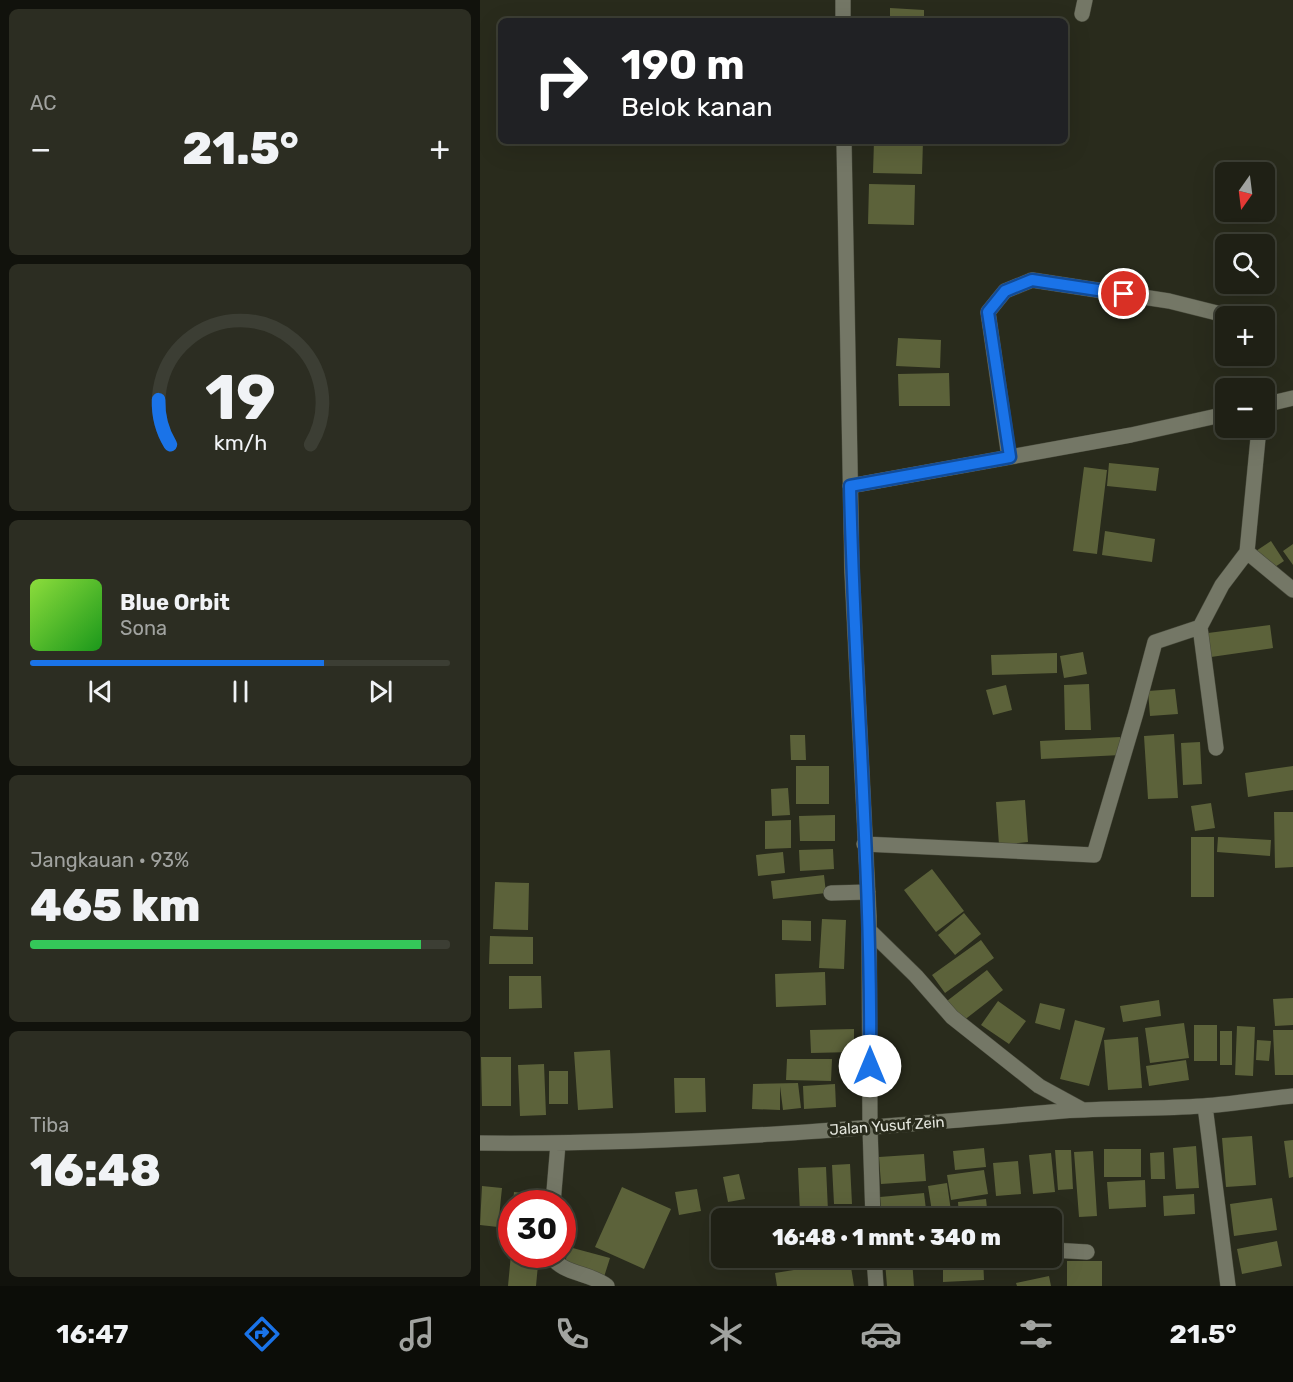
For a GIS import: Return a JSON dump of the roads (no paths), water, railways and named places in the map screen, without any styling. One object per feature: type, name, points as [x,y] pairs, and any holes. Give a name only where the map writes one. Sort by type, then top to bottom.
[{"type":"street","points":[[843,0],[843,18]]},
{"type":"street","points":[[844,144],[852,572],[870,931],[870,1128],[873,1208]]},
{"type":"street","points":[[1010,457],[988,312],[1005,291],[1032,280],[1169,301],[1215,312]]},
{"type":"street","points":[[1275,402],[1293,398]]},
{"type":"street","points":[[850,486],[1131,435],[1215,416]]},
{"type":"street","points":[[1216,748],[1200,627],[1222,585],[1247,552],[1258,438]]},
{"type":"street","points":[[1247,552],[1293,590]]},
{"type":"street","points":[[864,844],[1094,855],[1155,642],[1200,627]]},
{"type":"street","points":[[831,893],[868,892]]},
{"type":"street","points":[[870,931],[916,976],[952,1017],[1039,1086],[1083,1110]]},
{"type":"street","name":"Jalan Yusuf Zein","points":[[480,1143],[558,1143],[870,1128],[1083,1110],[1205,1106],[1293,1096]]},
{"type":"street","points":[[1205,1106],[1228,1286]]},
{"type":"street","points":[[554,1190],[558,1143]]},
{"type":"street","points":[[1062,1251],[1087,1252]]},
{"type":"street","points":[[564,1268],[588,1276],[607,1286]]},
{"type":"street","points":[[875,1268],[876,1286]]}]
